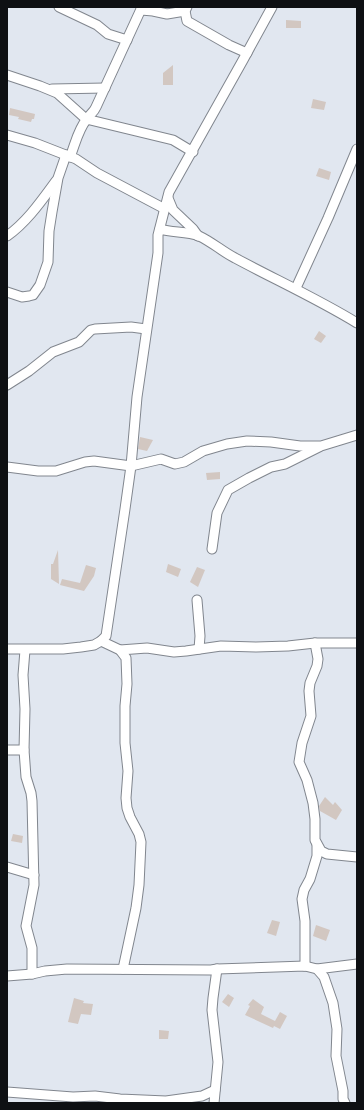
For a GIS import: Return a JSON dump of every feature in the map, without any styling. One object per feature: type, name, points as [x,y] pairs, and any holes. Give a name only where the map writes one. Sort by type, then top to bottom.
[{"type":"street","points":[[59,7],[97,25],[108,34],[128,40]]},
{"type":"street","points":[[7,649],[25,650],[82,647],[94,645],[106,636],[131,466],[137,398],[158,253],[158,235],[169,192],[272,7]]},
{"type":"street","points":[[7,236],[20,225],[41,202],[58,178],[80,130],[86,119],[93,113],[128,40],[141,8],[167,14],[186,9],[187,21],[229,46],[247,53]]},
{"type":"street","points":[[7,75],[50,89],[57,93],[86,119],[173,140],[192,152]]},
{"type":"street","points":[[50,89],[105,88]]},
{"type":"street","points":[[7,135],[35,143],[76,159],[115,184],[165,209]]},
{"type":"street","points":[[296,288],[357,150]]},
{"type":"street","points":[[7,292],[22,297],[33,295],[40,284],[48,262],[49,231],[58,178]]},
{"type":"street","points":[[168,198],[173,210],[193,228],[198,236]]},
{"type":"street","points":[[160,229],[198,236],[234,257],[296,288],[357,323]]},
{"type":"street","points":[[7,385],[29,371],[53,352],[79,342],[91,330],[118,328],[146,329]]},
{"type":"street","points":[[212,549],[217,513],[228,490],[271,467],[290,462],[321,446],[357,435]]},
{"type":"street","points":[[7,467],[38,471],[56,471],[85,462],[94,461],[131,466],[161,459],[175,464],[184,462],[203,451],[227,444],[247,441],[271,442],[300,446],[321,446]]},
{"type":"street","points":[[197,600],[200,636],[199,649]]},
{"type":"street","points":[[101,641],[120,650],[126,658],[127,684],[125,706],[125,743],[128,771],[126,798],[130,817],[139,834],[141,850],[136,908],[122,969]]},
{"type":"street","points":[[120,650],[147,648],[174,652],[221,646],[256,647],[315,643],[357,643]]},
{"type":"street","points":[[315,643],[317,652],[317,666],[310,683],[309,691],[311,716],[302,743],[299,762],[307,780],[313,803],[315,840],[317,845],[321,851],[327,854],[357,857]]},
{"type":"street","points":[[25,650],[23,675],[25,709],[24,750],[26,777],[32,801],[31,813],[34,875],[34,885],[26,926],[32,948],[32,974]]},
{"type":"street","points":[[7,750],[24,750]]},
{"type":"street","points":[[305,966],[305,921],[302,899],[317,856],[317,845]]},
{"type":"street","points":[[7,866],[34,875]]},
{"type":"street","points":[[7,976],[67,969],[211,970],[305,966],[317,969],[357,964]]},
{"type":"street","points":[[214,1103],[218,1062],[212,998],[214,978],[217,969]]},
{"type":"street","points":[[317,969],[324,977],[336,1016],[336,1056],[345,1103]]},
{"type":"street","points":[[7,1092],[73,1097],[95,1096],[120,1099],[166,1101],[202,1096],[215,1090]]},
{"type":"building","points":[[286,20],[301,21],[301,28],[286,28]]},
{"type":"building","points":[[173,65],[173,85],[163,85],[163,73]]},
{"type":"building","points":[[313,99],[326,102],[324,110],[311,108]]},
{"type":"building","points":[[10,108],[35,114],[34,119],[32,119],[31,122],[9,115]]},
{"type":"building","points":[[319,168],[331,172],[329,180],[316,176]]},
{"type":"building","points":[[319,331],[326,336],[321,343],[314,339]]},
{"type":"building","points":[[140,437],[153,440],[147,451],[138,449]]},
{"type":"building","points":[[220,472],[220,479],[207,480],[206,473]]},
{"type":"building","points":[[58,550],[59,584],[51,579],[51,564],[53,564]]},
{"type":"building","points":[[168,564],[181,569],[178,577],[166,572]]},
{"type":"building","points":[[86,565],[96,568],[94,576],[84,591],[60,585],[62,579],[80,583]]},
{"type":"building","points":[[197,567],[205,570],[198,587],[190,582]]},
{"type":"building","points":[[325,797],[333,805],[335,802],[342,810],[336,820],[320,811],[319,806]]},
{"type":"building","points":[[13,834],[23,836],[22,843],[11,841]]},
{"type":"building","points":[[272,920],[280,922],[276,936],[267,933]]},
{"type":"building","points":[[316,925],[330,930],[326,941],[313,936]]},
{"type":"building","points":[[228,994],[234,998],[229,1007],[222,1002]]},
{"type":"building","points":[[74,998],[84,1001],[83,1003],[93,1004],[91,1015],[81,1014],[78,1024],[68,1022]]},
{"type":"building","points":[[253,999],[264,1007],[261,1014],[275,1021],[280,1012],[287,1016],[280,1029],[274,1026],[273,1028],[245,1015],[250,1006],[248,1005]]},
{"type":"building","points":[[159,1030],[169,1031],[168,1039],[159,1039]]}]
